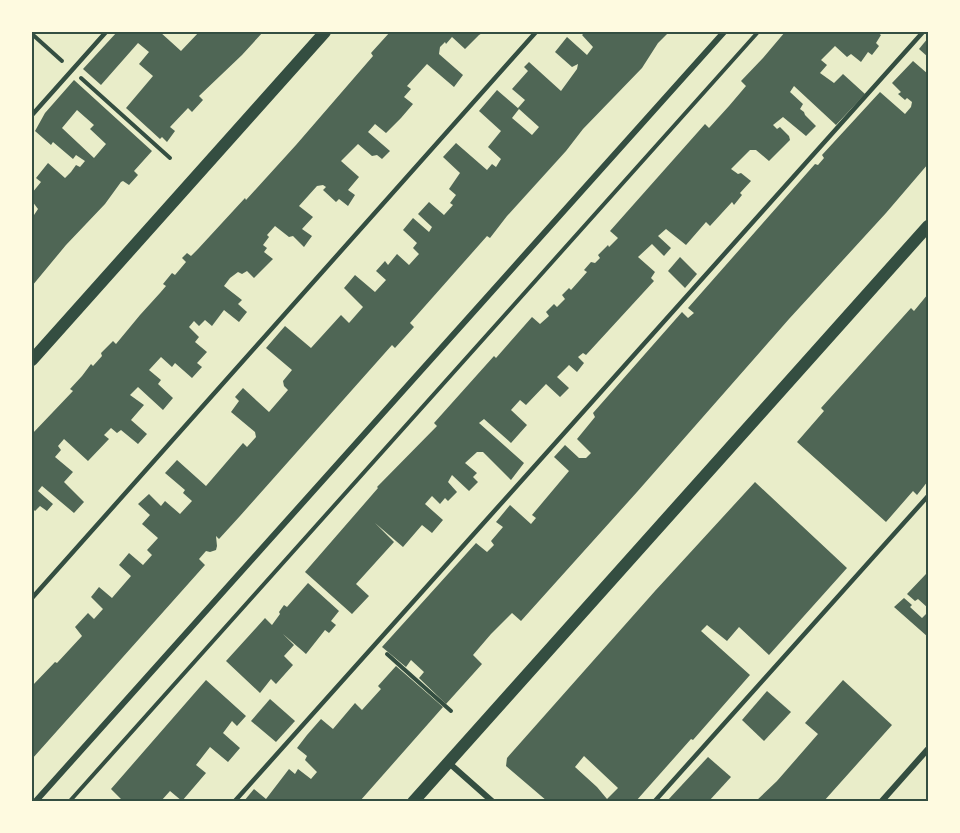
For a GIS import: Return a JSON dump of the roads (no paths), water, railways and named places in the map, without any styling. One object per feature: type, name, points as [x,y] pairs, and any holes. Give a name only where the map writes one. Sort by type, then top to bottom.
[{"type":"main road","points":[[32,360],[325,32]]},
{"type":"main road","points":[[413,801],[928,226]]},
{"type":"street","points":[[35,801],[724,32]]},
{"type":"street","points":[[883,801],[928,749]]},
{"type":"street","points":[[448,763],[493,801]]},
{"type":"lane","points":[[32,115],[106,32]]},
{"type":"lane","points":[[32,598],[536,32]]},
{"type":"lane","points":[[234,801],[923,32]]},
{"type":"lane","points":[[654,801],[928,496]]}]
